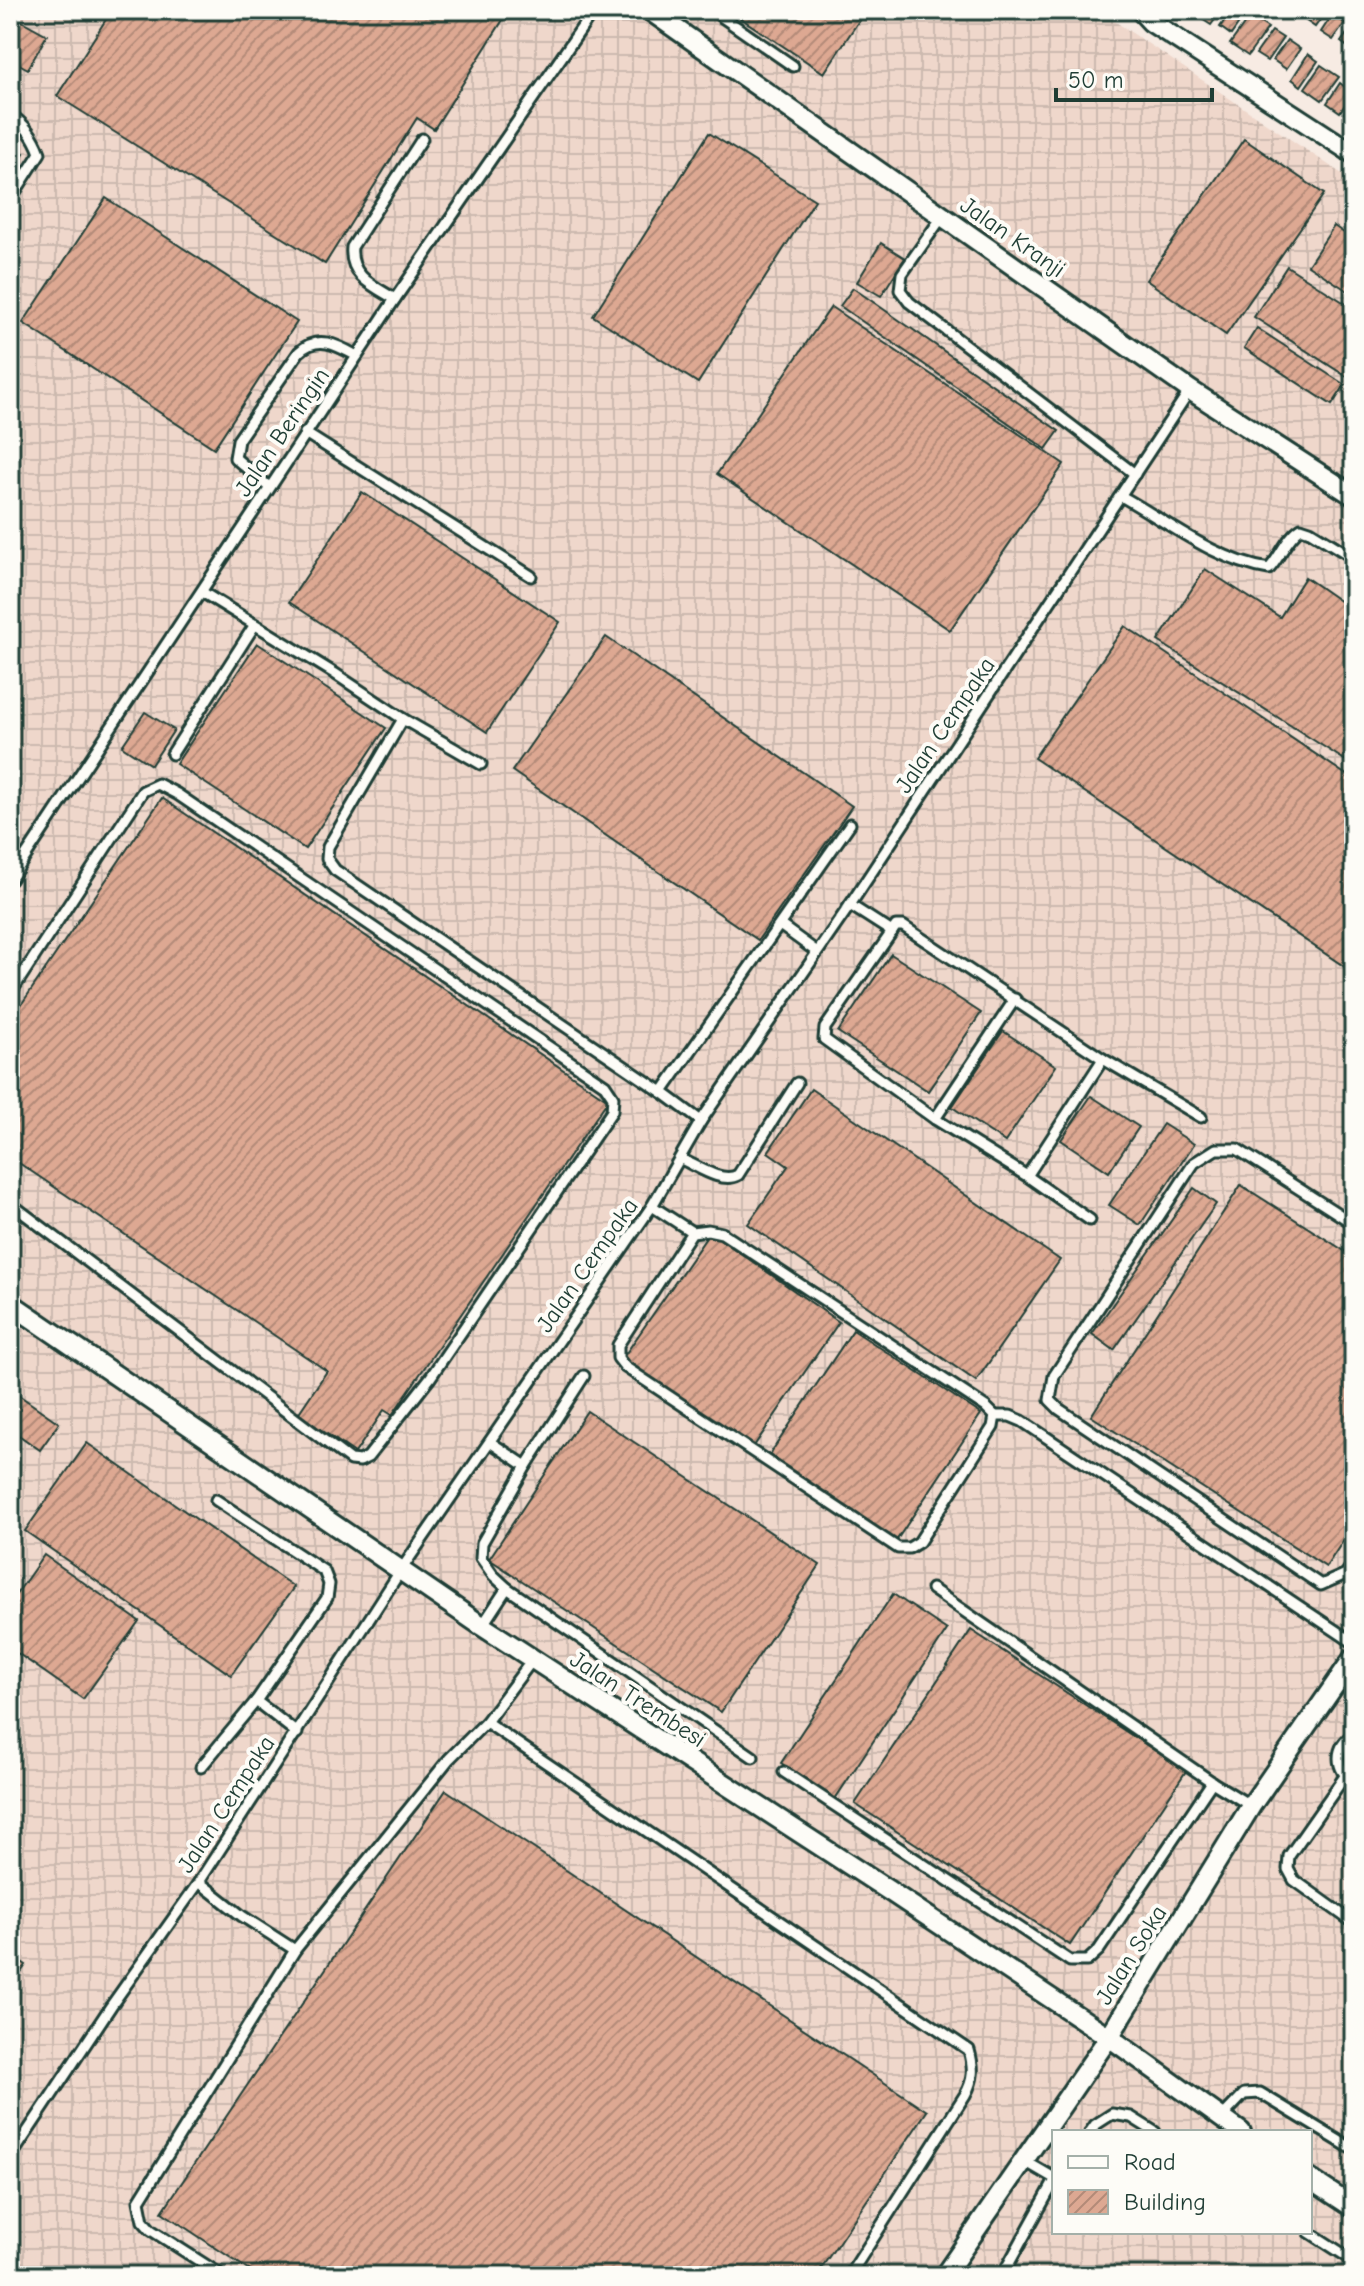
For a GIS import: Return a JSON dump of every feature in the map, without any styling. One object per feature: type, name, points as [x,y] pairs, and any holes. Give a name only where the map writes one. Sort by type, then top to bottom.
[{"type":"street","name":"Jalan Kranji","points":[[649,10],[1190,390],[1354,496]]},
{"type":"street","points":[[1140,10],[1151,22],[1354,154]]},
{"type":"street","name":"Jalan Trembesi","points":[[10,1303],[482,1626],[1109,2037],[1238,2130]]},
{"type":"street","name":"Jalan Soka","points":[[944,2276],[1109,2037],[1251,1806],[1354,1657]]},
{"type":"street","points":[[1312,2180],[1354,2208]]},
{"type":"lane","name":"Jalan Beringin","points":[[10,880],[305,433],[594,10]]},
{"type":"lane","points":[[712,10],[793,66]]},
{"type":"lane","points":[[10,114],[22,122],[35,138],[40,153],[10,200]]},
{"type":"lane","points":[[395,299],[357,272],[350,261],[352,247],[422,139]]},
{"type":"lane","points":[[942,217],[902,274],[900,290],[909,302],[1135,474]]},
{"type":"lane","points":[[269,487],[235,458],[238,440],[306,345],[318,341],[334,343],[357,356]]},
{"type":"lane","name":"Jalan Cempaka","points":[[10,2158],[111,2006],[199,1882],[401,1570],[652,1206],[701,1121],[850,905],[1190,390]]},
{"type":"lane","points":[[305,433],[531,576]]},
{"type":"lane","points":[[1121,496],[1203,546],[1258,567],[1269,569],[1294,532],[1301,528],[1354,558]]},
{"type":"lane","points":[[202,592],[403,719],[481,764]]},
{"type":"lane","points":[[172,754],[254,626]]},
{"type":"lane","points":[[403,719],[328,847],[327,859],[335,870],[701,1121]]},
{"type":"lane","points":[[10,994],[143,791],[158,784],[592,1076],[605,1085],[613,1097],[612,1111],[430,1378],[368,1457],[360,1461],[350,1460],[10,1203]]},
{"type":"lane","points":[[662,1092],[850,824]]},
{"type":"lane","points":[[850,905],[892,932]]},
{"type":"lane","points":[[780,925],[817,952]]},
{"type":"lane","points":[[1090,1220],[1027,1176],[935,1119],[824,1039],[825,1028],[898,925],[1103,1059],[1201,1117]]},
{"type":"lane","points":[[935,1119],[1015,999]]},
{"type":"lane","points":[[1027,1176],[1103,1059]]},
{"type":"lane","points":[[681,1159],[725,1178],[738,1175],[797,1083]]},
{"type":"lane","points":[[1354,1224],[1237,1149],[1216,1149],[1194,1163],[1062,1363],[1050,1386],[1050,1400],[1321,1585],[1346,1574],[1354,1562]]},
{"type":"lane","points":[[652,1206],[692,1232],[708,1230],[722,1233],[986,1407],[995,1416],[1010,1416],[1022,1421],[1354,1643]]},
{"type":"lane","points":[[692,1232],[618,1345],[618,1358],[625,1367],[898,1548],[909,1548],[919,1542],[993,1427],[995,1416]]},
{"type":"lane","points":[[584,1376],[526,1466],[482,1543],[481,1558],[507,1588],[753,1757]]},
{"type":"lane","points":[[490,1442],[526,1466]]},
{"type":"lane","points":[[201,1767],[256,1701],[327,1598],[329,1584],[324,1571],[216,1500]]},
{"type":"lane","points":[[482,1626],[507,1588]]},
{"type":"lane","points":[[932,1589],[1251,1806]]},
{"type":"lane","points":[[223,2276],[151,2230],[143,2221],[139,2201],[295,1950],[449,1759],[486,1722],[533,1659]]},
{"type":"lane","points":[[256,1701],[297,1733]]},
{"type":"lane","points":[[486,1722],[969,2050],[974,2067],[972,2082],[849,2276]]},
{"type":"lane","points":[[1354,1734],[1340,1748],[1338,1758],[1340,1768],[1350,1779],[1289,1856],[1288,1869],[1294,1880],[1354,1923]]},
{"type":"lane","points":[[784,1772],[1070,1961],[1087,1961],[1099,1950],[1212,1782]]},
{"type":"lane","points":[[199,1882],[242,1916],[295,1950]]},
{"type":"lane","points":[[1221,2118],[1244,2094],[1260,2093],[1354,2150]]},
{"type":"lane","points":[[1091,2130],[1112,2114],[1131,2117],[1152,2130]]},
{"type":"lane","points":[[1023,2160],[1052,2179]]},
{"type":"lane","points":[[1002,2276],[1052,2184]]},
{"type":"lane","points":[[1312,2234],[1354,2261]]},
{"type":"shaded area","points":[[10,10],[1098,10],[1354,182],[1354,2276],[10,2276]]},
{"type":"building","points":[[112,10],[497,10],[506,15],[434,129],[417,118],[325,264],[57,96]]},
{"type":"building","points":[[728,10],[866,10],[824,73]]},
{"type":"building","points":[[1197,10],[1222,10],[1211,25],[1194,14]]},
{"type":"building","points":[[1232,10],[1247,12],[1231,35],[1220,27]]},
{"type":"building","points":[[1304,10],[1327,10],[1315,27],[1299,16]]},
{"type":"building","points":[[1332,15],[1345,23],[1333,40],[1321,32]]},
{"type":"building","points":[[1250,16],[1268,28],[1248,56],[1230,44]]},
{"type":"building","points":[[20,20],[47,35],[28,69],[10,59],[10,39]]},
{"type":"building","points":[[1354,26],[1353,51],[1341,42]]},
{"type":"building","points":[[1272,31],[1283,38],[1267,61],[1256,54]]},
{"type":"building","points":[[1287,40],[1300,49],[1286,69],[1273,60]]},
{"type":"building","points":[[1308,54],[1318,61],[1301,86],[1292,79]]},
{"type":"building","points":[[1321,65],[1339,77],[1322,100],[1305,88]]},
{"type":"building","points":[[1340,83],[1353,93],[1340,112],[1327,103]]},
{"type":"building","points":[[1354,98],[1354,120],[1344,113]]},
{"type":"building","points":[[709,133],[815,200],[698,383],[593,316]]},
{"type":"building","points":[[1244,139],[1324,194],[1226,335],[1146,280]]},
{"type":"building","points":[[10,143],[24,153],[10,174]]},
{"type":"building","points":[[106,198],[297,322],[214,448],[23,323]]},
{"type":"building","points":[[1334,226],[1354,240],[1354,295],[1308,265]]},
{"type":"building","points":[[881,243],[905,258],[881,296],[857,282]]},
{"type":"building","points":[[1287,266],[1354,309],[1352,380],[1254,317]]},
{"type":"building","points":[[853,288],[1059,431],[1046,449],[840,306]]},
{"type":"building","points":[[831,307],[1064,464],[950,630],[717,474]]},
{"type":"building","points":[[1257,328],[1345,385],[1332,405],[1244,348]]},
{"type":"building","points":[[362,492],[560,622],[487,732],[289,602]]},
{"type":"building","points":[[1205,569],[1280,617],[1305,577],[1354,611],[1354,766],[1158,641]]},
{"type":"building","points":[[1125,626],[1354,780],[1354,973],[1034,758]]},
{"type":"building","points":[[606,637],[852,806],[758,940],[512,771]]},
{"type":"building","points":[[257,643],[386,728],[305,849],[176,764]]},
{"type":"building","points":[[145,712],[174,730],[151,765],[122,746]]},
{"type":"building","points":[[162,798],[608,1100],[392,1415],[384,1410],[355,1453],[298,1414],[327,1371],[10,1157],[10,1021]]},
{"type":"building","points":[[891,954],[981,1013],[928,1091],[838,1032]]},
{"type":"building","points":[[1003,1031],[1056,1066],[1005,1142],[952,1107]]},
{"type":"building","points":[[811,1089],[1060,1260],[976,1381],[748,1224],[788,1166],[768,1152]]},
{"type":"building","points":[[1091,1096],[1139,1127],[1109,1172],[1061,1140]]},
{"type":"building","points":[[1163,1124],[1194,1144],[1140,1225],[1109,1205]]},
{"type":"building","points":[[1241,1185],[1354,1257],[1354,1524],[1326,1567],[1091,1416]]},
{"type":"building","points":[[1194,1188],[1216,1204],[1114,1350],[1092,1334]]},
{"type":"building","points":[[710,1232],[839,1322],[754,1446],[622,1359]]},
{"type":"building","points":[[853,1330],[981,1414],[896,1541],[768,1457]]},
{"type":"building","points":[[10,1389],[59,1423],[40,1450],[10,1429]]},
{"type":"building","points":[[587,1411],[820,1565],[721,1712],[489,1559]]},
{"type":"building","points":[[87,1443],[294,1587],[231,1675],[25,1531]]},
{"type":"building","points":[[44,1555],[139,1621],[83,1699],[10,1648],[10,1603]]},
{"type":"building","points":[[893,1594],[947,1630],[835,1799],[781,1763]]},
{"type":"building","points":[[971,1630],[1186,1771],[1070,1945],[855,1804]]},
{"type":"building","points":[[446,1790],[927,2111],[816,2276],[258,2276],[162,2212]]},
{"type":"building","points":[[10,1954],[26,1965],[10,1988]]}]
